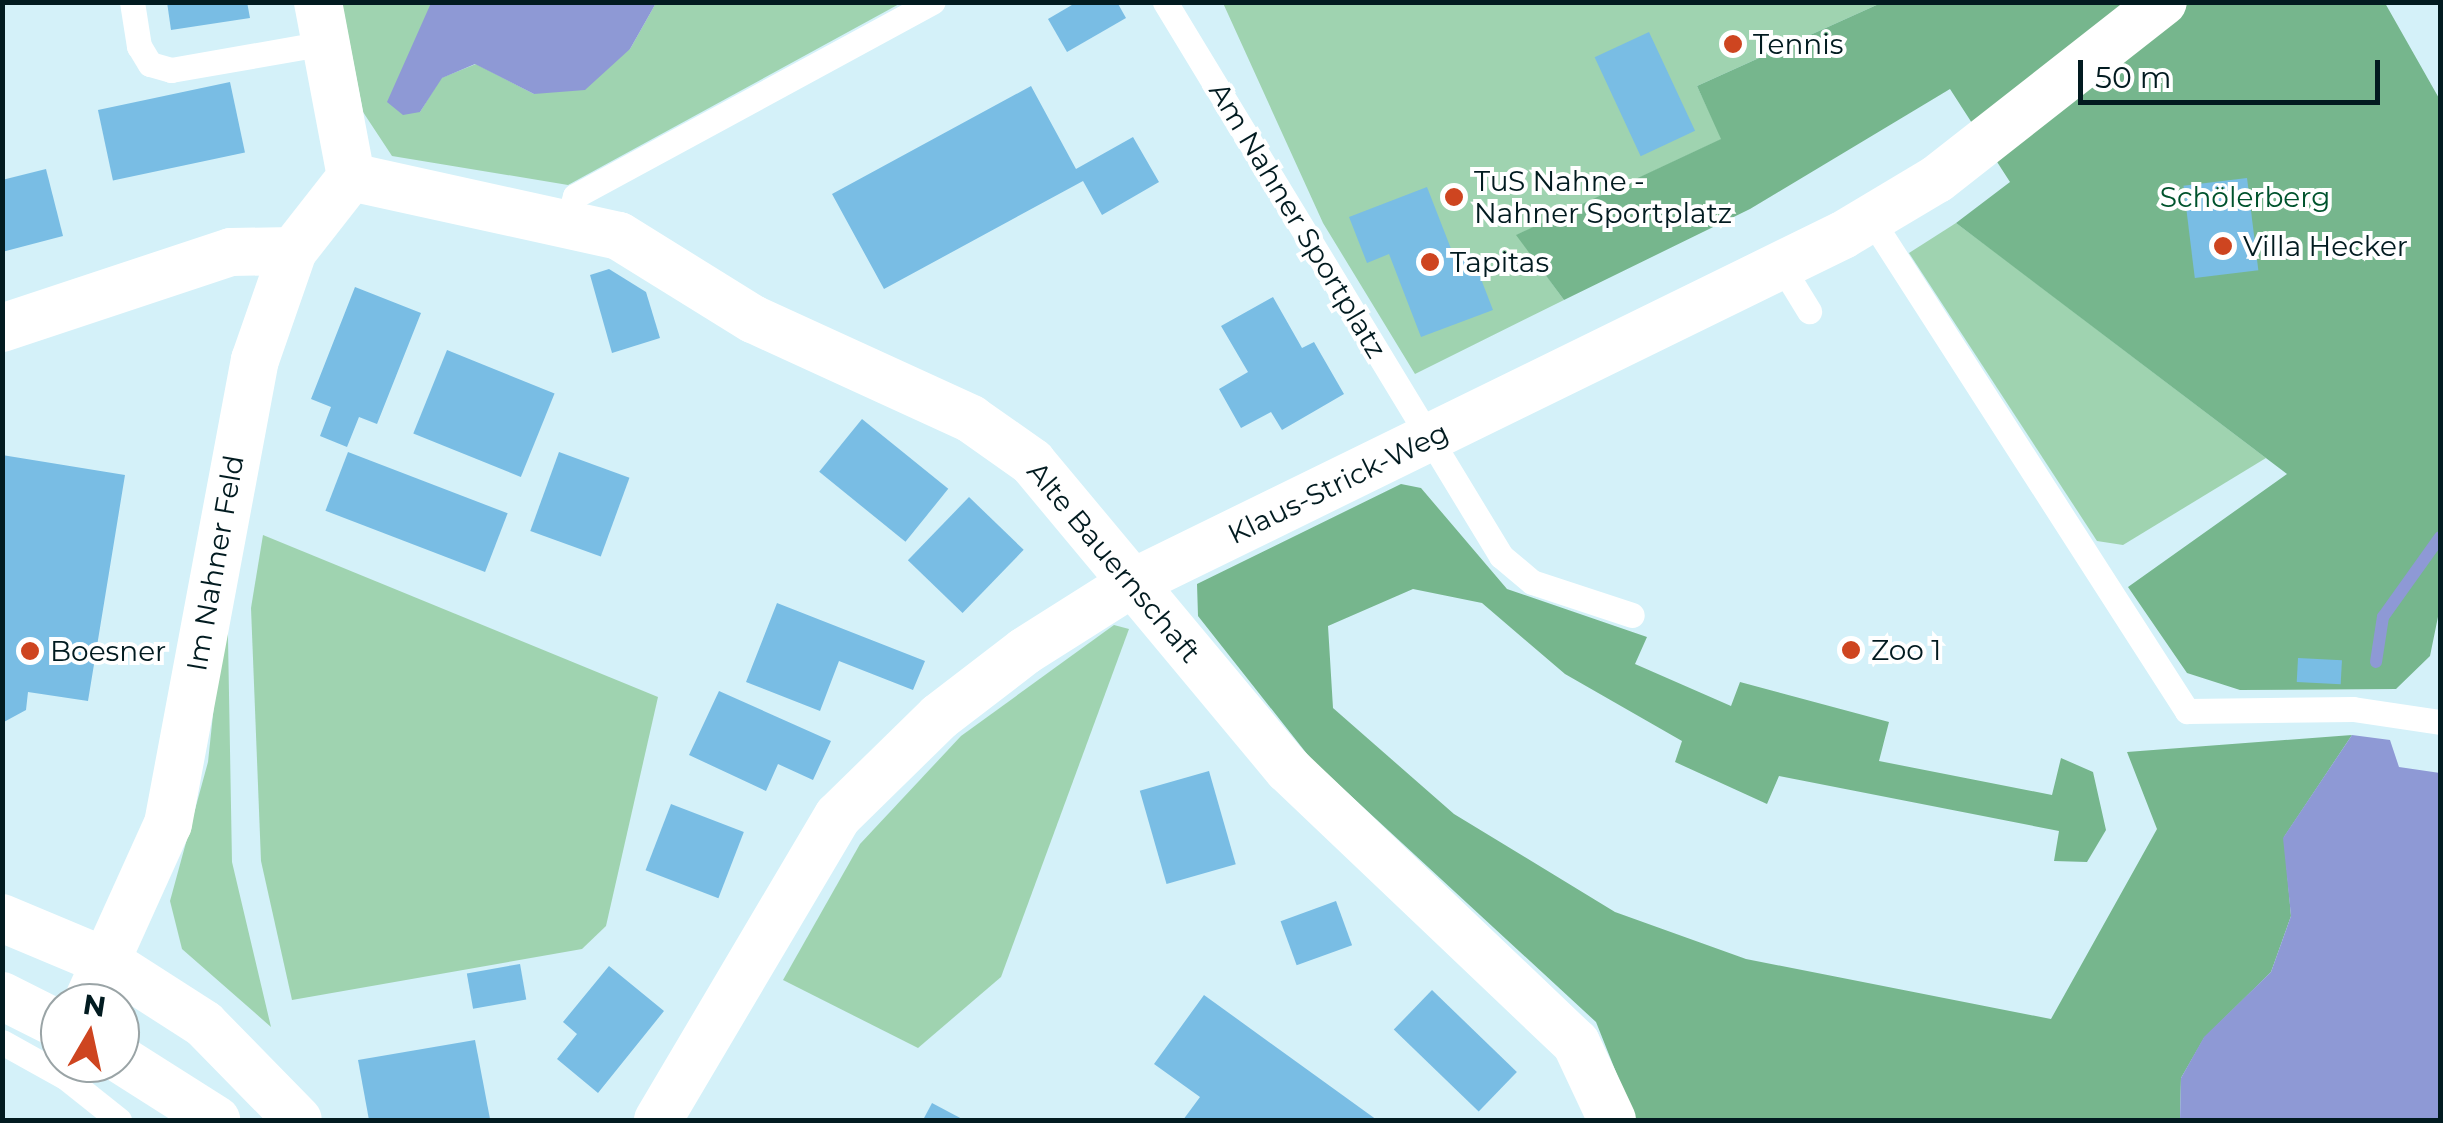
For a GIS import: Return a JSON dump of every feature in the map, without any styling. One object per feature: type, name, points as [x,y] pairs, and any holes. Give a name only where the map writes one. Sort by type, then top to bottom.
[{"type":"street","name":"Klaus-Strick-Weg","points":[[658,1120],[838,816],[939,717],[1134,582],[1782,268],[1870,218],[1998,134],[2162,2]]},
{"type":"street","points":[[322,23],[351,178]]},
{"type":"street","name":"Alte Bauernschaft","points":[[351,178],[568,219],[619,236],[842,366],[971,419],[1032,462],[1288,770],[1576,1042],[1612,1120]]},
{"type":"street","name":"Im Nahner Feld","points":[[98,983],[168,824],[232,456],[293,251],[351,178]]},
{"type":"street","points":[[2,328],[232,252],[293,251]]},
{"type":"street","points":[[2,918],[98,983]]},
{"type":"street","points":[[2,996],[40,1015]]},
{"type":"street","points":[[140,999],[204,1024],[298,1120]]},
{"type":"street","points":[[140,1072],[216,1120]]},
{"type":"lane","points":[[132,2],[140,46],[150,64],[171,70],[322,23]]},
{"type":"lane","points":[[568,219],[575,196],[932,2]]},
{"type":"lane","name":"Am Nahner Sportplatz","points":[[1165,2],[1501,556],[1532,582],[1632,615]]},
{"type":"lane","points":[[1870,218],[2187,711],[2353,709],[2440,722]]},
{"type":"lane","points":[[1782,268],[1809,311]]},
{"type":"lane","points":[[2,1042],[65,1077],[119,1120]]},
{"type":"green space","points":[[342,3],[431,3],[420,112],[441,78],[476,64],[534,94],[630,49],[656,3],[901,3],[568,185],[392,156],[363,112]]},
{"type":"green space","name":"TuS Nahne - Nahner Sportplatz","points":[[1223,3],[1881,3],[1697,86],[1722,139],[1517,235],[1564,300],[1415,374],[1323,223]]},
{"type":"green space","name":"Schölerberg","points":[[1881,3],[2385,3],[2440,100],[2440,607],[2430,656],[2396,689],[2240,690],[2187,673],[2128,587],[2287,474],[1956,223],[2010,182],[1950,89],[1750,209],[1564,300],[1516,235],[1721,139],[1697,86]]},
{"type":"green space","points":[[1956,223],[2266,458],[2123,545],[2097,541],[1909,253]]},
{"type":"green space","points":[[1401,484],[1421,488],[1507,589],[1647,637],[1635,664],[1731,706],[1740,682],[1889,722],[1879,761],[2052,795],[2061,758],[2093,772],[2106,830],[2087,862],[2054,861],[2059,831],[1779,776],[1767,804],[1675,762],[1682,741],[1565,674],[1482,603],[1413,589],[1328,626],[1333,708],[1454,814],[1615,912],[1746,959],[2051,1019],[2157,829],[2127,752],[2352,735],[2284,837],[2291,916],[2271,972],[2204,1038],[2181,1078],[2180,1120],[1635,1120],[1596,1022],[1311,759],[1198,616],[1197,584]]},
{"type":"green space","points":[[263,535],[658,697],[606,926],[582,949],[292,1000],[261,861],[251,608]]},
{"type":"green space","points":[[227,582],[232,862],[271,1027],[182,949],[170,901],[208,762]]},
{"type":"green space","points":[[1114,625],[1129,629],[1001,977],[918,1048],[783,980],[860,844],[961,736]]},
{"type":"water","points":[[431,2],[656,3],[630,49],[585,90],[534,94],[475,64],[442,78],[420,112],[403,115],[387,102]]},
{"type":"water","points":[[2352,735],[2390,740],[2399,767],[2440,773],[2440,1120],[2180,1120],[2181,1078],[2204,1037],[2271,972],[2291,916],[2283,838]]},
{"type":"building","points":[[167,2],[247,2],[250,18],[171,30]]},
{"type":"building","points":[[1077,2],[1117,2],[1126,18],[1067,52],[1048,19]]},
{"type":"building","points":[[1649,32],[1695,131],[1641,156],[1595,57]]},
{"type":"building","points":[[230,82],[245,152],[113,180],[98,110]]},
{"type":"building","points":[[1031,86],[1076,169],[1133,137],[1159,182],[1102,215],[1083,181],[884,289],[832,194]]},
{"type":"building","points":[[46,169],[63,236],[2,252],[2,180]]},
{"type":"building","name":"Villa Hecker","points":[[2247,178],[2258,270],[2195,278],[2183,186]]},
{"type":"building","points":[[1427,187],[1455,259],[1471,253],[1493,310],[1421,337],[1389,254],[1367,263],[1349,217]]},
{"type":"building","points":[[609,269],[646,292],[660,338],[612,353],[590,275]]},
{"type":"building","points":[[355,287],[421,313],[377,424],[359,417],[347,447],[320,436],[331,407],[311,399]]},
{"type":"building","points":[[1273,297],[1302,348],[1314,342],[1344,394],[1282,430],[1271,412],[1241,428],[1219,389],[1248,372],[1221,326]]},
{"type":"building","points":[[447,350],[555,393],[521,477],[413,433]]},
{"type":"building","points":[[862,419],[948,489],[905,542],[819,472]]},
{"type":"building","points":[[348,452],[508,513],[485,572],[325,511]]},
{"type":"building","points":[[559,452],[629,478],[601,557],[530,531]]},
{"type":"building","points":[[2,455],[125,475],[88,701],[28,692],[26,710],[2,723]]},
{"type":"building","points":[[969,497],[1024,550],[963,613],[908,560]]},
{"type":"building","points":[[777,603],[925,661],[913,690],[839,661],[820,711],[746,682]]},
{"type":"building","points":[[2298,658],[2342,660],[2341,684],[2297,682]]},
{"type":"building","points":[[719,691],[831,741],[813,780],[778,764],[766,791],[689,755]]},
{"type":"building","points":[[1209,771],[1236,864],[1167,884],[1140,791]]},
{"type":"building","points":[[671,804],[744,832],[718,898],[646,870]]},
{"type":"building","points":[[1336,901],[1352,945],[1297,965],[1281,921]]},
{"type":"building","points":[[520,964],[526,999],[473,1009],[467,973]]},
{"type":"building","points":[[609,966],[664,1011],[598,1093],[557,1059],[577,1034],[563,1022]]},
{"type":"building","points":[[1432,990],[1517,1072],[1479,1112],[1394,1030]]},
{"type":"building","points":[[1204,995],[1377,1120],[1183,1120],[1200,1097],[1154,1064]]},
{"type":"building","points":[[475,1040],[490,1119],[369,1120],[358,1060]]},
{"type":"building","points":[[932,1103],[964,1120],[923,1120]]},
{"type":"waterway","points":[[2376,662],[2383,617],[2440,537]]},
{"type":"place","name":"Tennis","points":[[1733,44]]},
{"type":"place","name":"TuS Nahne - Nahner Sportplatz","points":[[1454,197]]},
{"type":"place","name":"Villa Hecker","points":[[2223,246]]},
{"type":"place","name":"Tapitas","points":[[1430,262]]},
{"type":"place","name":"Zoo 1","points":[[1851,650]]},
{"type":"place","name":"Boesner","points":[[30,651]]}]
